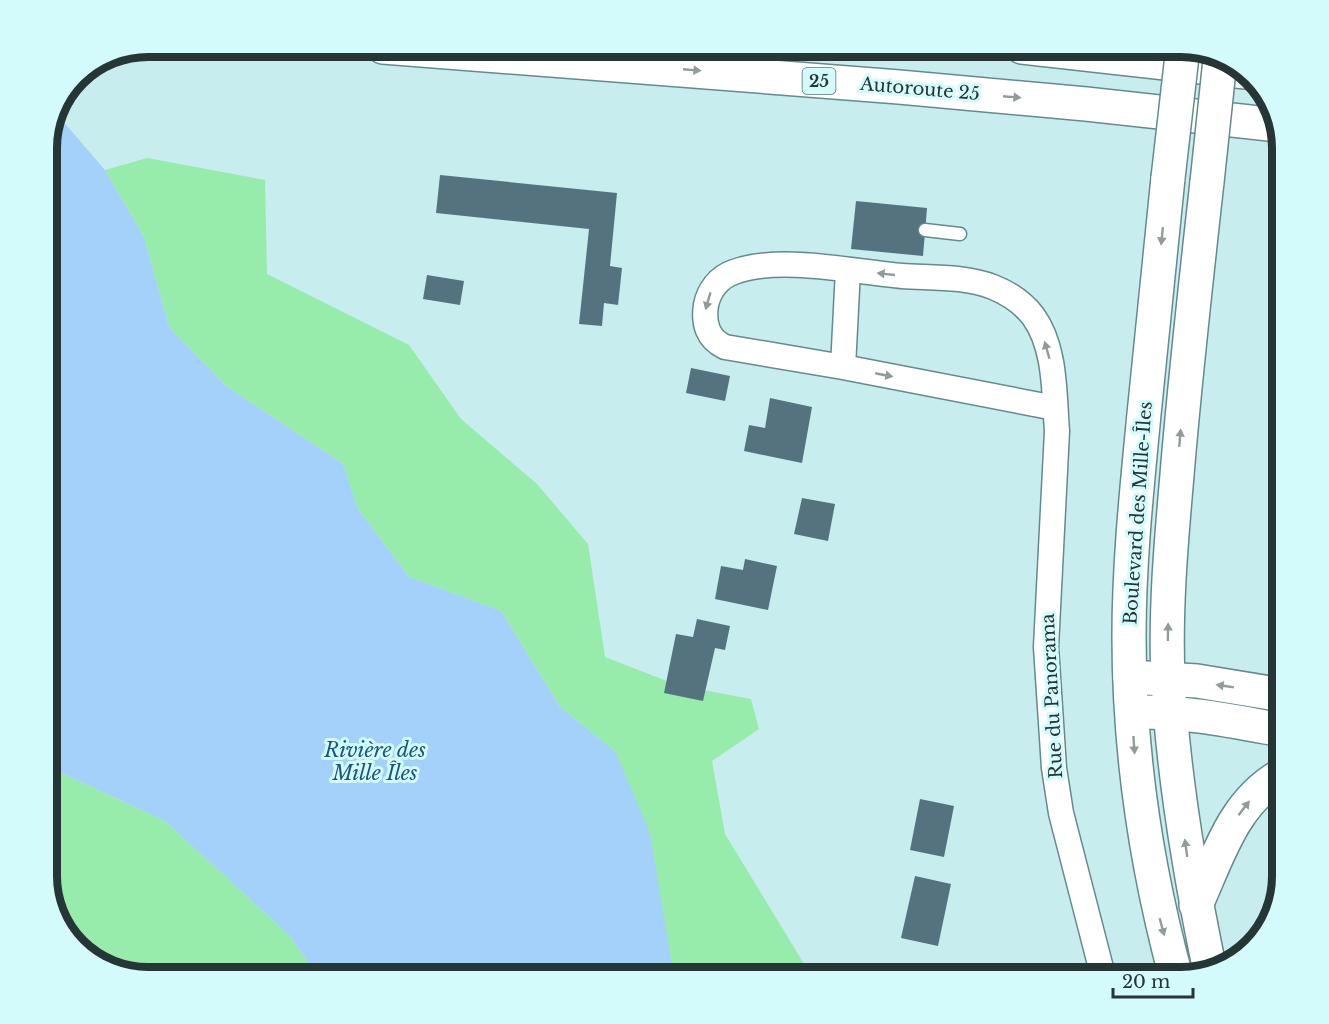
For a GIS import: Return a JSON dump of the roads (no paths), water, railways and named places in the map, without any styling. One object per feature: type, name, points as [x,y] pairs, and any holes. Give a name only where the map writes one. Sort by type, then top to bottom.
[{"type":"main road","name":"Autoroute 25","points":[[521,57],[1086,104],[1269,125]]},
{"type":"main road","points":[[1117,57],[1227,70]]},
{"type":"main road","name":"Boulevard des Mille-Îles","points":[[1173,967],[1159,916],[1145,834],[1134,746],[1130,677],[1130,593],[1135,506],[1182,57]]},
{"type":"main road","name":"Boulevard des Mille-Îles","points":[[1208,962],[1184,829],[1168,678],[1171,548],[1181,428],[1219,66]]},
{"type":"main road","points":[[1130,677],[1168,678],[1272,694]]},
{"type":"main road","points":[[1132,712],[1170,712],[1272,728]]},
{"type":"main road","points":[[1196,905],[1227,834],[1238,815],[1262,789],[1272,782]]},
{"type":"street","name":"Rue du Panorama","points":[[1055,408],[725,347],[711,338],[707,330],[705,318],[709,296],[713,287],[732,272],[770,265],[816,266],[976,282],[1006,293],[1033,316],[1040,329],[1050,360],[1055,408],[1056,465],[1046,647],[1054,768],[1061,813],[1101,967]]},
{"type":"street","points":[[843,367],[848,270]]},
{"type":"lane","points":[[925,230],[960,234]]},
{"type":"water","name":"Rivière des Mille Îles","points":[[62,120],[105,170],[144,237],[169,327],[226,386],[343,464],[358,509],[409,577],[501,611],[560,707],[615,751],[650,833],[672,967],[311,967],[289,935],[165,821],[57,771],[57,142]]}]
